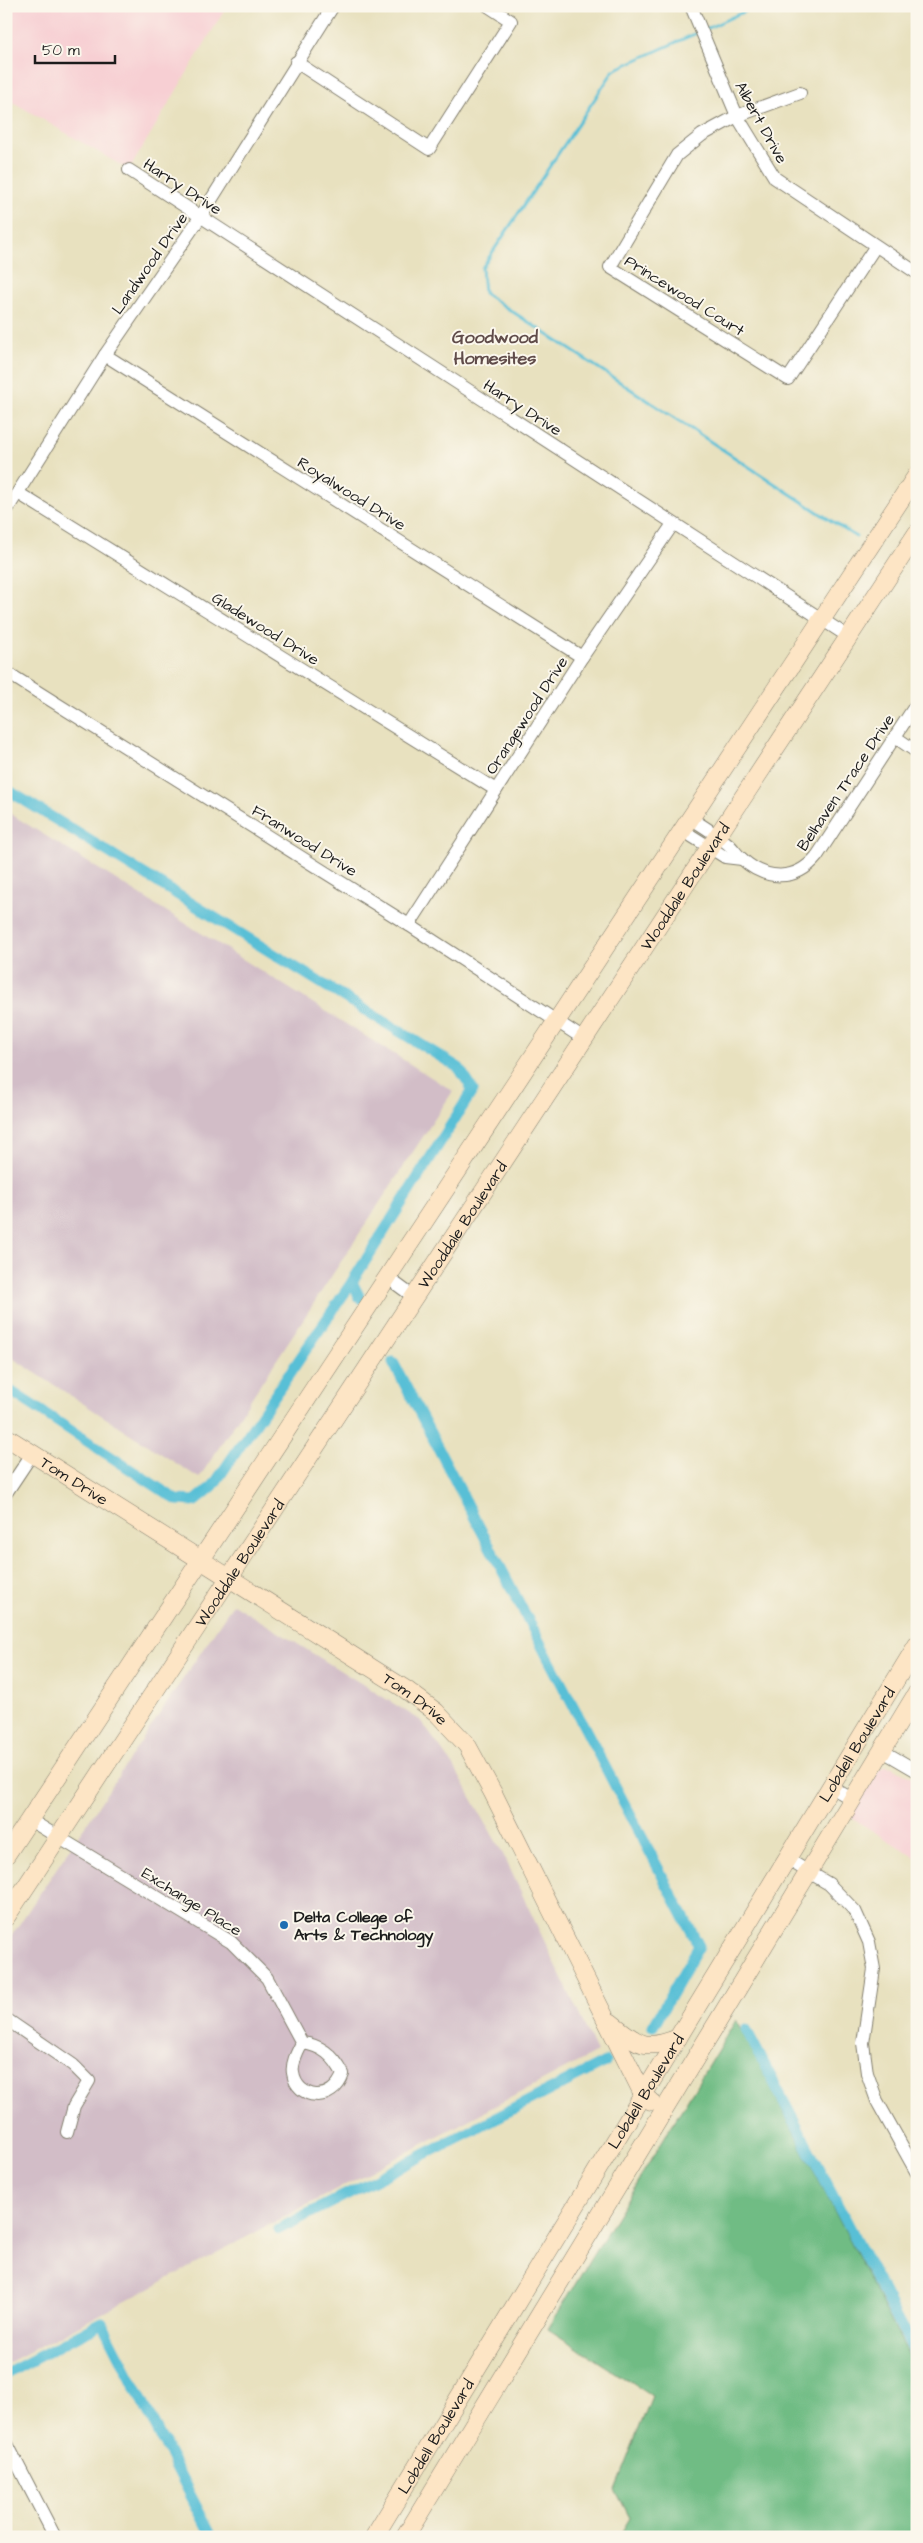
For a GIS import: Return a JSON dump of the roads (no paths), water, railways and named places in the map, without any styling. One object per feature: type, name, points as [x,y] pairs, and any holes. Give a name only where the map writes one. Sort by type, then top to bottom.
[{"type":"street","name":"Landwood Drive","points":[[6,511],[105,355],[201,216],[296,62],[333,6]]},
{"type":"street","points":[[296,62],[429,149],[511,21],[488,6]]},
{"type":"street","name":"Albert Drive","points":[[690,6],[737,116],[775,178],[875,247],[917,273]]},
{"type":"street","name":"Princewood Court","points":[[800,93],[737,116],[702,135],[678,155],[610,267],[788,379],[875,247]]},
{"type":"street","name":"Harry Drive","points":[[129,170],[849,637]]},
{"type":"street","name":"Royalwood Drive","points":[[105,355],[582,657]]},
{"type":"street","name":"Wooddale Boulevard","points":[[6,1855],[202,1562],[556,1020],[917,475]]},
{"type":"street","name":"Gladewood Drive","points":[[18,493],[496,790]]},
{"type":"street","name":"Orangewood Drive","points":[[409,925],[582,657],[673,524]]},
{"type":"street","name":"Wooddale Boulevard","points":[[6,1917],[917,533]]},
{"type":"street","name":"Franwood Drive","points":[[6,672],[409,925],[584,1039]]},
{"type":"street","name":"Belhaven Trace Drive","points":[[686,824],[713,842],[725,857],[742,859],[758,870],[778,877],[793,874],[806,868],[817,856],[917,704]]},
{"type":"street","points":[[895,737],[917,752]]},
{"type":"street","points":[[388,1278],[414,1297]]},
{"type":"street","name":"Tom Drive","points":[[6,1438],[405,1689],[436,1712],[467,1745],[516,1837],[644,2096],[663,2112]]},
{"type":"street","points":[[6,1493],[32,1454]]},
{"type":"street","name":"Lobdell Boulevard","points":[[374,2537],[917,1645]]},
{"type":"street","name":"Lobdell Boulevard","points":[[405,2537],[807,1871],[917,1693]]},
{"type":"street","points":[[881,1750],[917,1771]]},
{"type":"street","points":[[831,1787],[852,1799]]},
{"type":"street","name":"Exchange Place","points":[[30,1820],[231,1942],[267,1978],[302,2043]]},
{"type":"street","points":[[787,1859],[829,1884],[855,1911],[869,1942],[874,1969],[863,2042],[867,2073],[877,2100],[917,2173]]},
{"type":"street","points":[[606,2018],[637,2043],[643,2045],[658,2046],[678,2038]]},
{"type":"street","points":[[6,2020],[73,2066],[89,2081],[74,2106],[67,2132]]},
{"type":"street","points":[[302,2043],[317,2044],[337,2062],[343,2074],[339,2085],[321,2095],[312,2095],[301,2088],[293,2073],[295,2059],[302,2043]]},
{"type":"street","points":[[548,2301],[547,2286],[559,2265],[568,2241],[562,2229]]},
{"type":"street","points":[[498,2334],[520,2347]]},
{"type":"street","points":[[6,2442],[55,2537]]},
{"type":"street","points":[[396,2537],[408,2513],[407,2505],[399,2496]]},
{"type":"waterway","points":[[704,30],[756,6]]},
{"type":"waterway","points":[[699,32],[614,70],[482,268],[484,293],[856,537]]},
{"type":"waterway","points":[[6,789],[459,1068],[473,1090],[352,1282],[213,1486],[195,1501],[177,1500],[6,1388]]},
{"type":"waterway","points":[[352,1282],[360,1298]]},
{"type":"waterway","points":[[393,1362],[699,1946],[653,2026]]},
{"type":"waterway","points":[[746,2029],[917,2357]]},
{"type":"waterway","points":[[279,2229],[605,2062]]},
{"type":"waterway","points":[[6,2374],[102,2323],[212,2537]]},
{"type":"place","name":"Delta College of Arts & Technology","points":[[284,1925]]},
{"type":"district","name":"Goodwood Homesites","points":[[495,347]]}]
